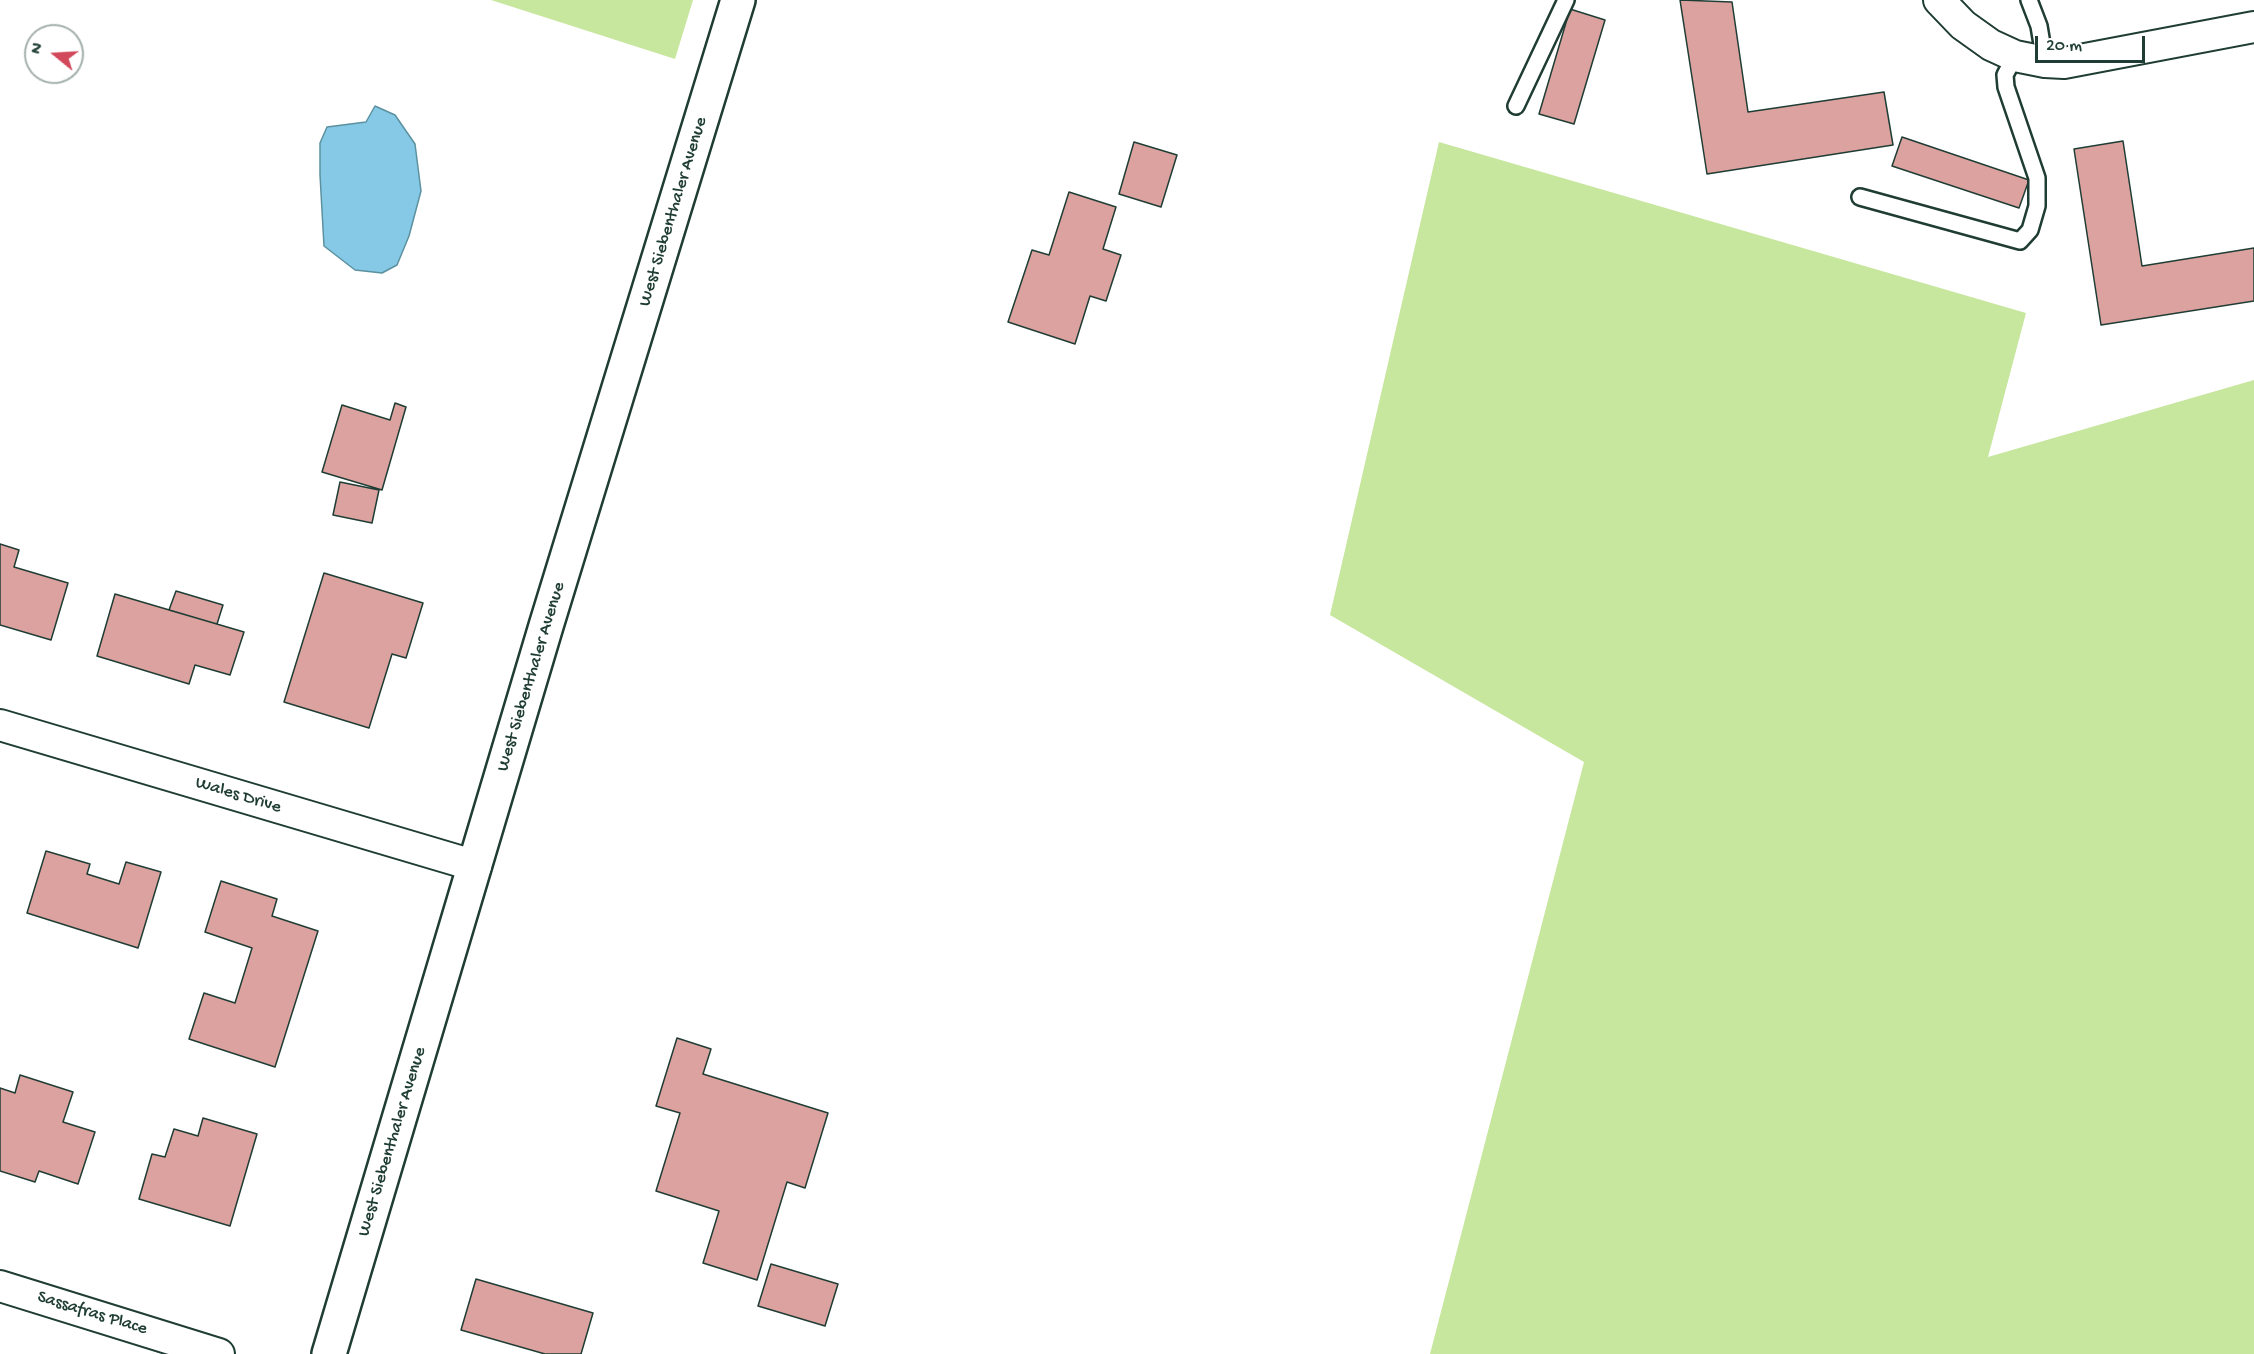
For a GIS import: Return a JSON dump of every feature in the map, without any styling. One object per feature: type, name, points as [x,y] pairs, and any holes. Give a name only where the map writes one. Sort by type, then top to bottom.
[{"type":"main road","name":"West Siebenthaler Avenue","points":[[329,1354],[543,638],[738,0]]},
{"type":"street","points":[[1940,0],[1963,26],[1990,45],[2015,56],[2045,62],[2064,63],[2254,27]]},
{"type":"street","name":"Wales Drive","points":[[0,725],[476,866]]},
{"type":"street","name":"Sassafras Place","points":[[0,1286],[219,1354]]},
{"type":"lane","points":[[1516,106],[1566,0]]},
{"type":"lane","points":[[2029,0],[2039,26],[2045,62]]},
{"type":"lane","points":[[1860,198],[2020,241],[2030,230],[2037,206],[2037,178],[2006,87],[2005,75],[2015,56]]},
{"type":"green space","points":[[491,0],[693,0],[675,59]]},
{"type":"green space","points":[[1439,142],[2026,313],[1988,457],[2254,380],[2254,1354],[1430,1354],[1584,762],[1330,615]]},
{"type":"water","points":[[375,106],[395,115],[415,144],[421,191],[409,236],[397,265],[382,273],[355,270],[324,246],[320,175],[320,143],[327,127],[366,122]]},
{"type":"building","points":[[1680,0],[1732,2],[1748,112],[1884,92],[1893,145],[1707,174]]},
{"type":"building","points":[[1570,9],[1605,20],[1574,124],[1539,114]]},
{"type":"building","points":[[1902,137],[2029,180],[2019,208],[1892,166]]},
{"type":"building","points":[[2123,141],[2142,266],[2254,248],[2254,301],[2101,325],[2074,149]]},
{"type":"building","points":[[1134,142],[1177,155],[1161,207],[1119,194]]},
{"type":"building","points":[[1069,192],[1116,207],[1103,249],[1121,255],[1106,301],[1090,296],[1075,344],[1008,322],[1032,250],[1049,255]]},
{"type":"building","points":[[395,403],[406,407],[382,490],[322,472],[342,405],[390,420]]},
{"type":"building","points":[[340,482],[379,490],[372,523],[333,515]]},
{"type":"building","points":[[0,544],[19,550],[14,567],[68,583],[51,640],[0,625]]},
{"type":"building","points":[[324,573],[423,603],[406,658],[392,654],[369,728],[284,702]]},
{"type":"building","points":[[176,591],[223,605],[217,624],[169,610]]},
{"type":"building","points":[[115,594],[244,632],[230,675],[195,665],[189,684],[97,656]]},
{"type":"building","points":[[46,851],[90,864],[87,874],[119,884],[126,862],[161,872],[138,948],[27,913]]},
{"type":"building","points":[[221,881],[277,899],[272,916],[318,931],[275,1067],[189,1039],[204,993],[235,1003],[252,948],[205,932]]},
{"type":"building","points":[[677,1038],[711,1049],[703,1074],[828,1113],[805,1188],[787,1182],[757,1280],[703,1263],[719,1211],[656,1191],[680,1113],[656,1106]]},
{"type":"building","points":[[20,1075],[73,1092],[63,1122],[95,1132],[78,1184],[39,1171],[35,1182],[0,1171],[0,1088],[15,1093]]},
{"type":"building","points":[[203,1118],[257,1134],[230,1226],[139,1199],[152,1154],[165,1157],[174,1129],[198,1136]]},
{"type":"building","points":[[771,1264],[838,1284],[825,1326],[758,1306]]},
{"type":"building","points":[[476,1279],[593,1313],[581,1354],[545,1354],[461,1330]]}]
